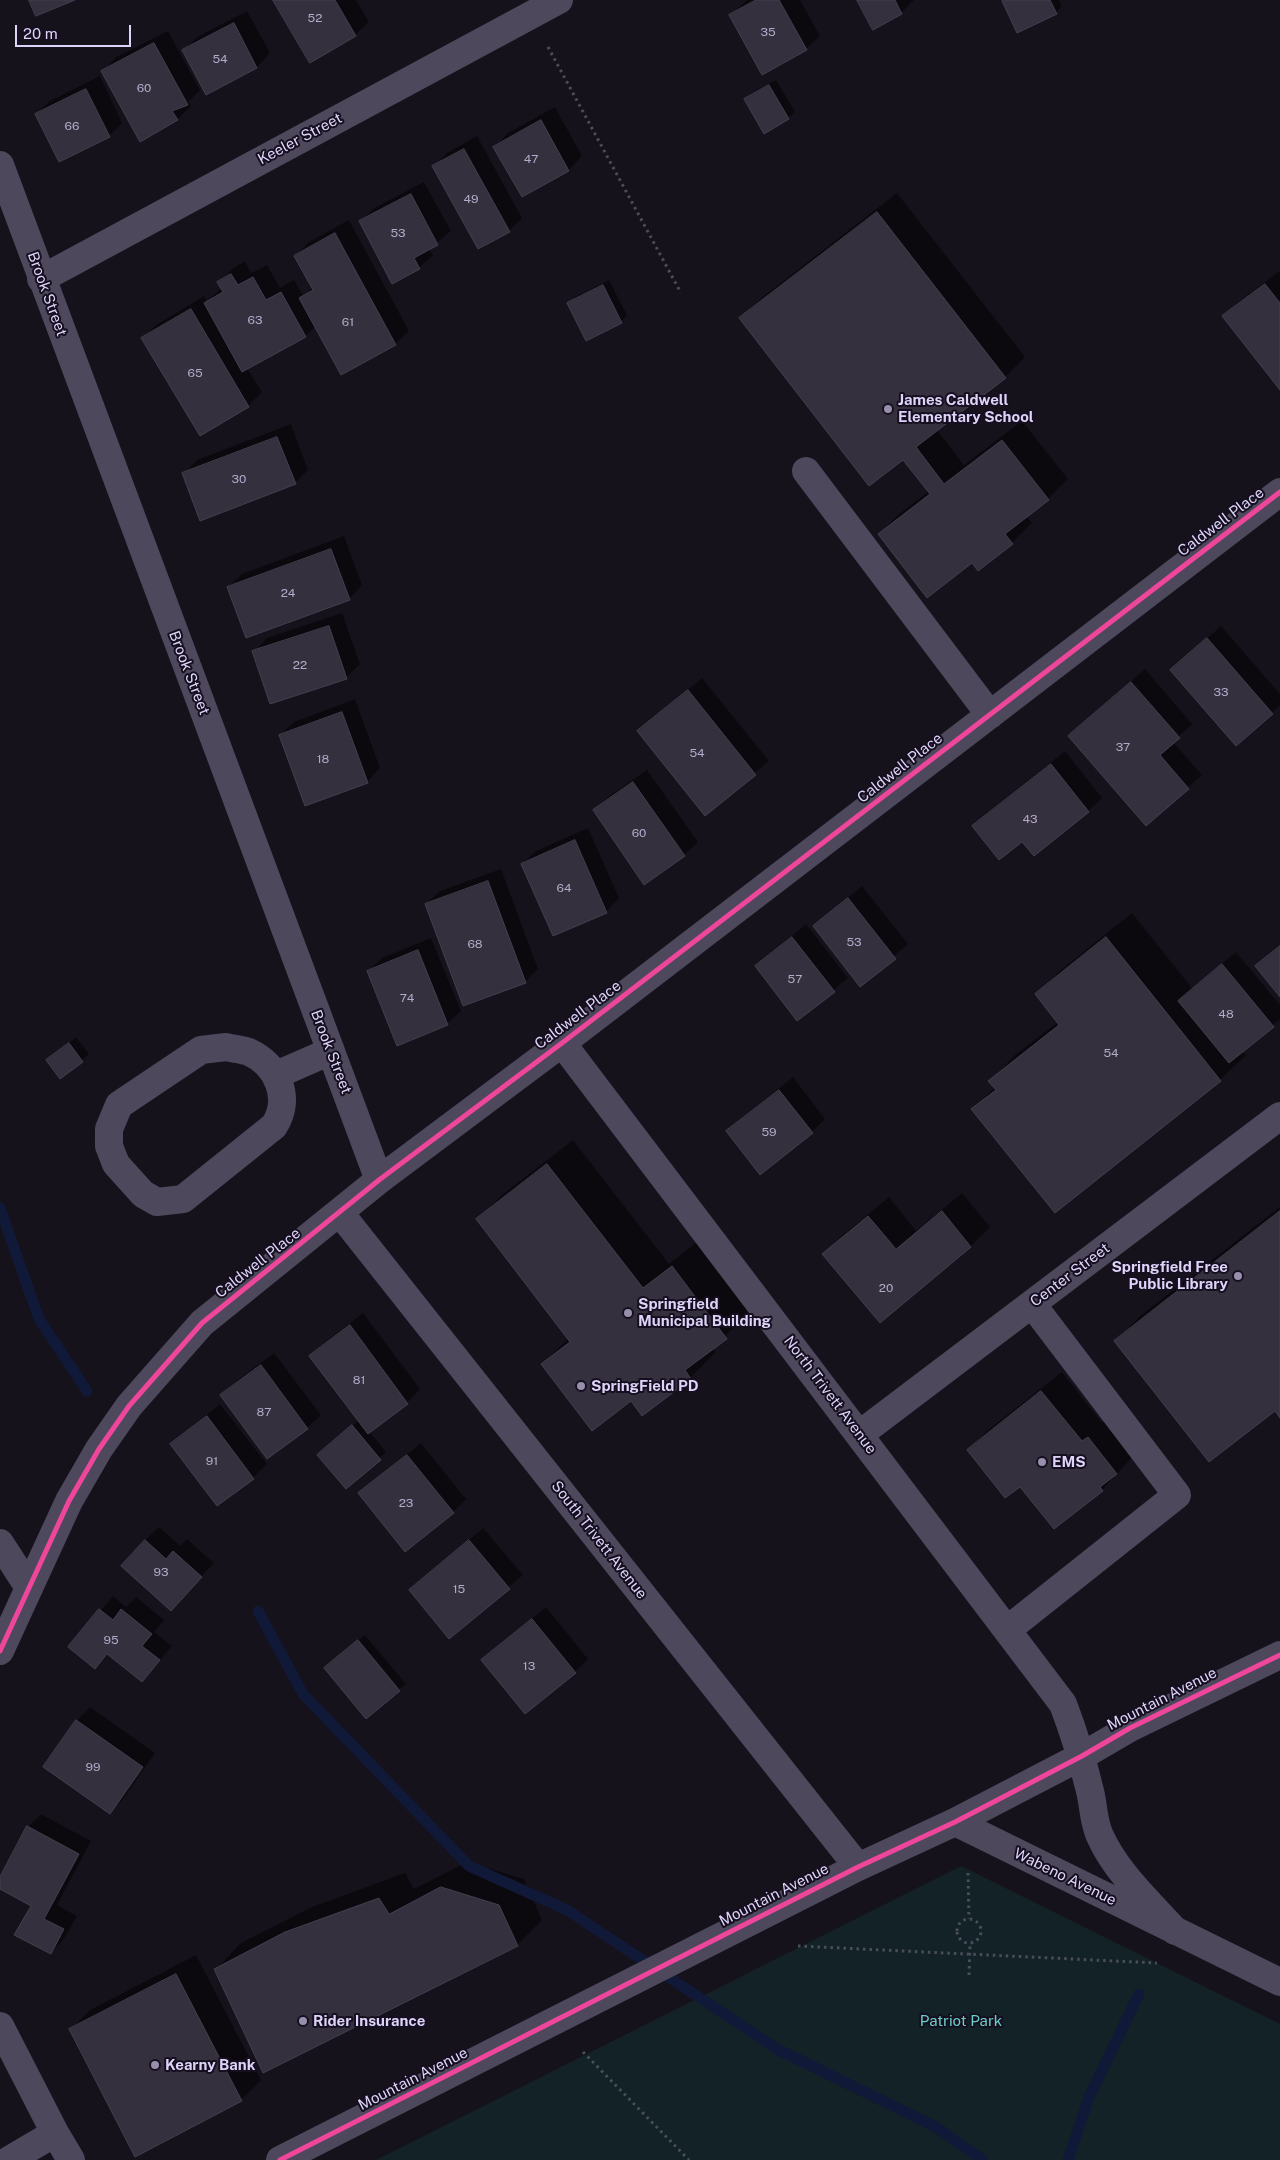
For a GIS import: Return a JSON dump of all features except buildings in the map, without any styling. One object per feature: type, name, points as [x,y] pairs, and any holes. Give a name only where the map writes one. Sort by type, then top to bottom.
[{"type":"street","name":"Keeler Street","points":[[41,278],[560,0]]},
{"type":"street","name":"Brook Street","points":[[0,165],[330,1052],[380,1180]]},
{"type":"street","points":[[806,471],[990,714]]},
{"type":"street","name":"Caldwell Place","points":[[0,1652],[69,1501],[99,1449],[129,1406],[202,1323],[380,1180],[562,1043],[1280,492]]},
{"type":"street","name":"North Trivett Avenue","points":[[562,1043],[1063,1704],[1082,1756]]},
{"type":"street","points":[[226,1047],[248,1051],[259,1058],[276,1075],[284,1095],[282,1114],[274,1126],[183,1199],[157,1202],[143,1194],[116,1164],[109,1146],[109,1129],[118,1105],[201,1050],[226,1047]]},
{"type":"street","points":[[276,1075],[330,1052]]},
{"type":"street","name":"Center Street","points":[[860,1434],[1280,1116]]},
{"type":"street","name":"South Trivett Avenue","points":[[340,1213],[858,1867]]},
{"type":"street","points":[[1007,1630],[1177,1495],[1032,1304]]},
{"type":"street","points":[[0,1543],[29,1588]]},
{"type":"street","name":"Mountain Avenue","points":[[280,2160],[858,1867],[955,1822],[1082,1756],[1130,1728],[1280,1655]]},
{"type":"street","name":"Wabeno Avenue","points":[[1082,1756],[1093,1801],[1094,1818],[1100,1837],[1119,1868],[1175,1931]]},
{"type":"street","name":"Wabeno Avenue","points":[[955,1822],[1280,1982]]},
{"type":"street","points":[[0,2026],[71,2160]]},
{"type":"street","points":[[9,2160],[55,2133]]},
{"type":"path","points":[[548,47],[681,293]]},
{"type":"path","points":[[968,1873],[969,1919]]},
{"type":"path","points":[[969,1919],[977,1922],[982,1933],[978,1940],[970,1944],[960,1939],[957,1932],[962,1921],[969,1919]]},
{"type":"path","points":[[969,1976],[970,1944]]},
{"type":"path","points":[[798,1946],[1157,1962]]},
{"type":"path","points":[[583,2052],[689,2160]]},
{"type":"green space","name":"Patriot Park","points":[[961,1866],[1280,2024],[1280,2160],[376,2160]]},
{"type":"waterway","points":[[0,1208],[39,1319],[87,1391]]},
{"type":"waterway","points":[[258,1611],[303,1694],[469,1866],[567,1910],[777,2049],[936,2127],[983,2160]]},
{"type":"waterway","points":[[1068,2160],[1089,2097],[1139,1994]]},
{"type":"cycle path","points":[[0,1651],[69,1501],[99,1449],[129,1406],[202,1323],[379,1180],[562,1043],[1280,492]]},
{"type":"cycle path","points":[[280,2160],[858,1867],[955,1822],[1082,1756],[1130,1728],[1280,1655]]},
{"type":"place","name":"James Caldwell Elementary School","points":[[888,409]]},
{"type":"place","name":"Springfield Free Public Library","points":[[1238,1276]]},
{"type":"place","name":"Springfield Municipal Building","points":[[628,1313]]},
{"type":"place","name":"SpringField PD","points":[[581,1386]]},
{"type":"place","name":"EMS","points":[[1042,1462]]},
{"type":"place","name":"Rider Insurance","points":[[303,2021]]},
{"type":"place","name":"Kearny Bank","points":[[155,2065]]}]
